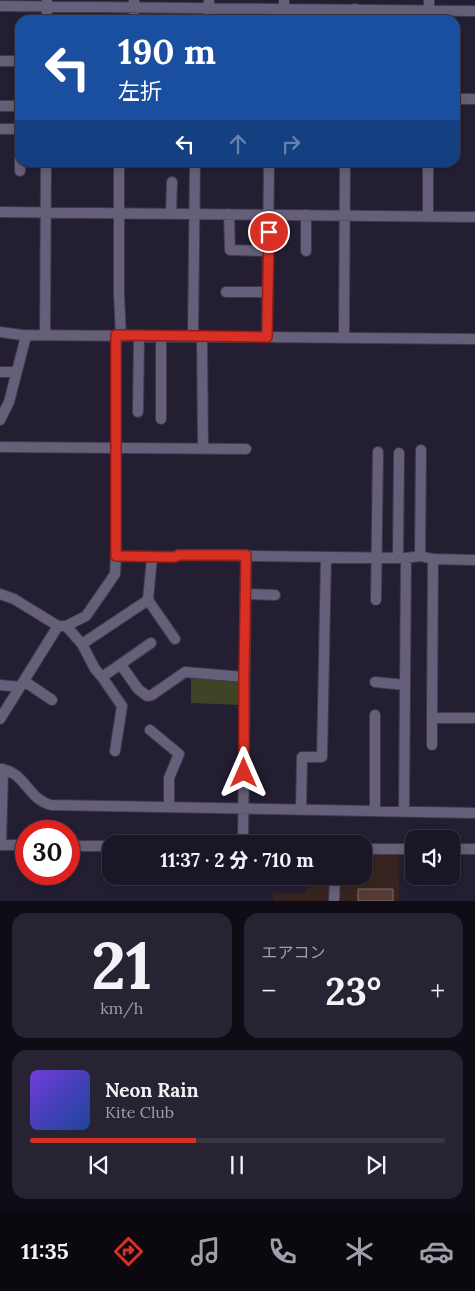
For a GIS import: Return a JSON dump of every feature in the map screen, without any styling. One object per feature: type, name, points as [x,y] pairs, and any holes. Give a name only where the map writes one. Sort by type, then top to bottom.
[{"type":"street","points":[[0,6],[21,3],[284,4],[355,15],[366,4],[429,10],[475,11]]},
{"type":"street","points":[[0,61],[15,61]]},
{"type":"street","points":[[460,99],[475,99]]},
{"type":"street","points":[[0,106],[15,106]]},
{"type":"street","points":[[0,129],[15,129]]},
{"type":"street","points":[[45,335],[46,167]]},
{"type":"street","points":[[0,719],[62,626],[86,616],[115,574],[119,335],[119,167]]},
{"type":"street","points":[[194,167],[203,450]]},
{"type":"street","points":[[267,337],[269,167]]},
{"type":"street","points":[[344,338],[345,167]]},
{"type":"street","points":[[428,167],[428,216]]},
{"type":"street","points":[[171,214],[172,182]]},
{"type":"street","points":[[0,212],[475,217]]},
{"type":"street","points":[[229,214],[230,250],[268,250]]},
{"type":"street","points":[[306,215],[306,251]]},
{"type":"street","points":[[226,292],[268,292]]},
{"type":"street","points":[[0,332],[12,335],[475,339]]},
{"type":"street","points":[[0,420],[9,402],[25,340],[28,335]]},
{"type":"street","points":[[138,412],[139,336]]},
{"type":"street","points":[[161,336],[161,419]]},
{"type":"street","points":[[0,372],[16,372]]},
{"type":"street","points":[[0,447],[246,449]]},
{"type":"street","points":[[420,556],[421,450]]},
{"type":"street","points":[[376,600],[378,452]]},
{"type":"street","points":[[399,453],[405,684],[404,812]]},
{"type":"street","points":[[243,835],[246,555]]},
{"type":"street","points":[[116,556],[420,556],[433,559],[475,560]]},
{"type":"street","points":[[152,557],[148,600],[175,639]]},
{"type":"street","points":[[301,810],[302,757],[322,757],[326,557]]},
{"type":"street","points":[[432,745],[433,559]]},
{"type":"street","points":[[0,594],[14,599],[62,626],[82,644],[95,669],[122,706],[115,751]]},
{"type":"street","points":[[245,594],[275,595]]},
{"type":"street","points":[[82,644],[148,600]]},
{"type":"street","points":[[102,677],[151,643]]},
{"type":"street","points":[[121,665],[138,689],[147,696],[152,695],[186,672],[244,677]]},
{"type":"street","points":[[376,682],[405,684]]},
{"type":"street","points":[[0,685],[22,684],[52,700]]},
{"type":"street","points":[[375,715],[375,811]]},
{"type":"street","points":[[432,718],[475,718]]},
{"type":"street","points":[[150,730],[180,754],[169,778],[169,807]]},
{"type":"street","points":[[15,845],[0,845],[1,769],[17,775],[40,801],[51,805],[475,813]]},
{"type":"street","points":[[80,846],[102,846]]},
{"type":"street","points":[[372,848],[405,849]]},
{"type":"street","points":[[460,849],[475,849]]},
{"type":"street","points":[[334,901],[335,885]]},
{"type":"shaded area","points":[[372,853],[399,854],[399,901],[273,901],[273,893],[306,893],[306,885],[372,885]]},
{"type":"green space","points":[[191,676],[241,680],[241,705],[191,703]]},
{"type":"building","points":[[358,889],[393,889],[393,901],[358,901]]},
{"type":"route","points":[[244,773],[246,555],[116,556],[116,335],[267,337],[269,232]]}]
